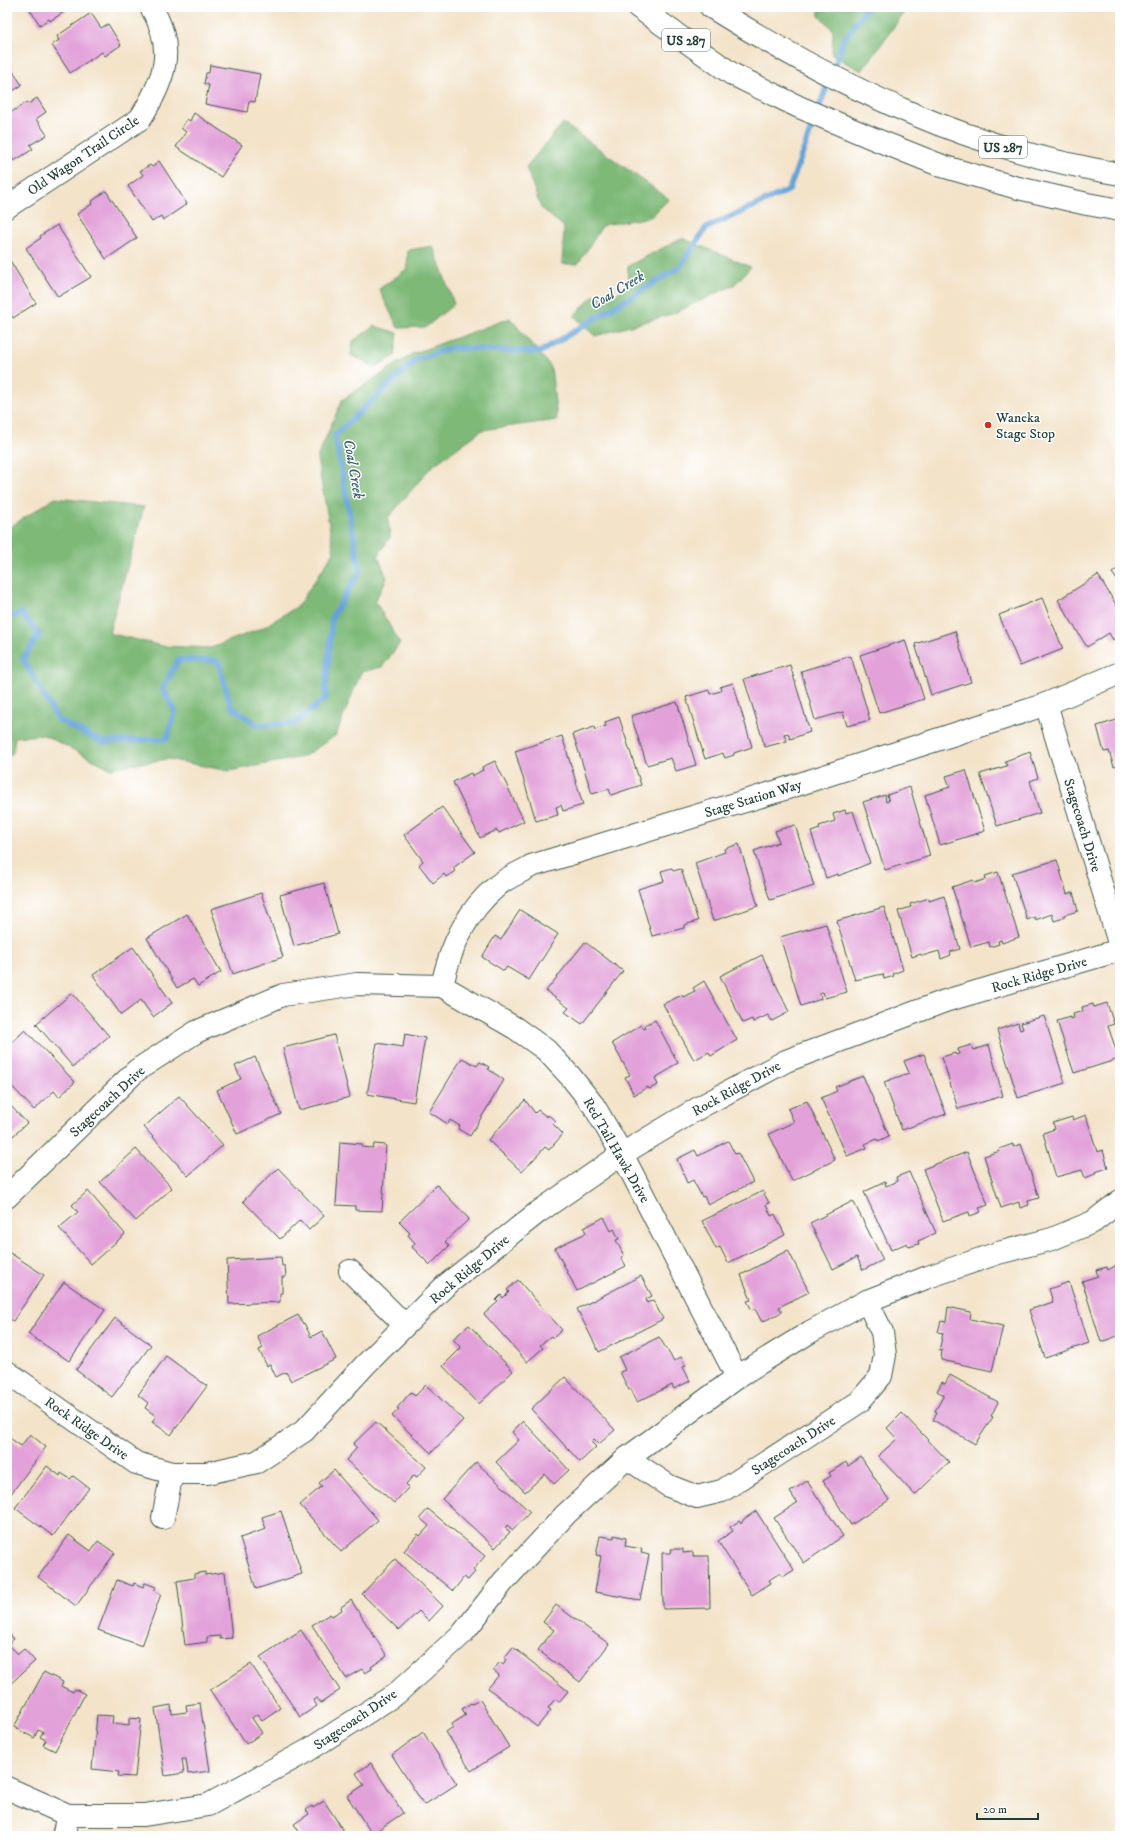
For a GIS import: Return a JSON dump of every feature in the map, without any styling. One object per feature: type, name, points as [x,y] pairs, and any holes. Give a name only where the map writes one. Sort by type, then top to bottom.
[{"type":"street","name":"Old Wagon Trail Circle","points":[[7,207],[140,119],[153,97],[164,69],[164,37],[151,7]]},
{"type":"street","name":"US 287","points":[[638,7],[732,74],[799,107],[872,138],[942,166],[1014,187],[1120,210]]},
{"type":"street","name":"US 287","points":[[711,7],[752,33],[891,106],[957,132],[1023,153],[1091,169],[1120,174]]},
{"type":"street","name":"Stage Station Way","points":[[442,986],[455,943],[474,909],[497,886],[531,866],[778,791],[1046,704],[1120,673]]},
{"type":"street","name":"Stagecoach Drive","points":[[1046,704],[1120,946]]},
{"type":"street","name":"Rock Ridge Drive","points":[[7,1372],[136,1463],[172,1473],[207,1473],[257,1462],[304,1431],[365,1365],[451,1281],[537,1213],[622,1154],[702,1106],[786,1061],[945,1001],[1120,950]]},
{"type":"street","name":"Stagecoach Drive","points":[[7,1197],[137,1070],[196,1032],[283,995],[357,984]]},
{"type":"street","name":"Red Tail Hawk Drive","points":[[357,984],[442,986],[515,1028],[546,1050],[571,1077],[594,1106],[622,1154],[738,1377]]},
{"type":"street","name":"Stagecoach Drive","points":[[7,1788],[68,1815],[144,1815],[208,1805],[307,1751],[396,1694],[463,1633],[503,1582],[566,1514],[627,1458],[738,1377],[810,1332],[867,1301],[928,1277],[998,1253],[1052,1239],[1093,1222],[1120,1201]]},
{"type":"street","points":[[350,1270],[405,1325]]},
{"type":"street","name":"Stagecoach Drive","points":[[627,1458],[669,1486],[697,1496],[722,1491],[742,1479],[859,1402],[881,1376],[885,1355],[882,1332],[867,1301]]},
{"type":"street","points":[[163,1518],[172,1473]]},
{"type":"street","points":[[63,1836],[68,1815]]},
{"type":"green space","points":[[819,7],[908,7],[862,71],[832,55],[833,30],[819,16]]},
{"type":"green space","points":[[563,123],[669,199],[651,217],[603,225],[578,264],[562,264],[564,227],[541,208],[526,167]]},
{"type":"green space","points":[[682,238],[751,267],[734,285],[672,314],[595,336],[574,316],[593,296],[614,296],[628,284],[628,266]]},
{"type":"green space","points":[[433,246],[454,304],[426,327],[398,328],[379,289],[407,269],[408,250]]},
{"type":"green space","points":[[510,318],[551,367],[557,420],[482,430],[431,467],[388,518],[390,537],[378,556],[387,578],[375,601],[400,643],[382,667],[361,672],[336,735],[303,757],[229,771],[168,759],[110,768],[44,735],[15,737],[13,753],[7,759],[7,529],[55,498],[144,507],[109,633],[162,646],[211,648],[262,628],[298,606],[334,552],[317,458],[342,400],[412,354]]},
{"type":"green space","points":[[374,326],[398,333],[395,356],[375,367],[351,355],[353,341]]},
{"type":"building","points":[[28,7],[72,7],[50,21],[49,19],[40,25]]},
{"type":"building","points":[[91,13],[101,28],[108,24],[121,45],[105,56],[102,52],[70,73],[52,45],[59,40],[57,36]]},
{"type":"building","points":[[210,65],[260,74],[255,102],[249,101],[247,112],[205,104],[209,85],[204,84],[206,73],[209,73]]},
{"type":"building","points":[[7,69],[9,72],[12,70],[22,85],[7,95]]},
{"type":"building","points":[[37,98],[46,112],[36,119],[47,135],[30,145],[33,149],[14,161],[7,151],[7,115],[27,102],[28,104]]},
{"type":"building","points":[[194,113],[242,145],[221,177],[176,147],[186,132],[181,128],[187,119],[190,121]]},
{"type":"building","points":[[159,161],[187,204],[163,220],[161,216],[152,222],[128,186],[143,175],[140,171],[150,165],[152,167]]},
{"type":"building","points":[[106,191],[137,238],[106,259],[77,214],[92,204],[91,202]]},
{"type":"building","points":[[57,225],[91,277],[58,297],[26,248],[41,238],[40,236]]},
{"type":"building","points":[[9,259],[36,303],[13,318],[11,315],[7,318],[7,261]]},
{"type":"building","points":[[1120,567],[1120,584],[1112,573]]},
{"type":"building","points":[[1098,575],[1120,611],[1120,635],[1113,640],[1109,633],[1087,647],[1058,600]]},
{"type":"building","points":[[1042,598],[1063,649],[1020,666],[999,615]]},
{"type":"building","points":[[955,631],[971,682],[931,695],[915,644]]},
{"type":"building","points":[[905,640],[924,699],[879,713],[860,655]]},
{"type":"building","points":[[851,656],[870,720],[847,726],[843,712],[815,720],[801,671]]},
{"type":"building","points":[[790,665],[810,732],[790,739],[788,733],[784,734],[787,741],[765,747],[744,679]]},
{"type":"building","points":[[733,683],[752,747],[734,753],[734,755],[725,758],[723,753],[705,759],[686,697],[709,690],[710,694],[721,691],[720,687]]},
{"type":"building","points":[[677,702],[696,765],[676,771],[671,758],[647,765],[631,716]]},
{"type":"building","points":[[619,717],[641,785],[611,795],[609,789],[592,794],[573,734],[594,727],[595,730],[606,726],[605,722]]},
{"type":"building","points":[[1117,720],[1120,725],[1120,765],[1114,767],[1109,751],[1104,752],[1097,726]]},
{"type":"building","points":[[562,736],[583,805],[563,811],[561,805],[556,807],[558,815],[536,821],[515,751]]},
{"type":"building","points":[[1030,752],[1038,778],[1030,781],[1040,813],[997,826],[980,774],[1007,766],[1005,761]]},
{"type":"building","points":[[495,761],[524,821],[499,833],[497,830],[480,838],[453,782],[471,773],[472,776],[483,770],[482,767]]},
{"type":"building","points":[[966,770],[985,831],[940,845],[925,795],[950,787],[946,776]]},
{"type":"building","points":[[910,787],[930,856],[885,870],[863,802],[885,795],[886,802],[889,801],[887,795]]},
{"type":"building","points":[[442,807],[475,852],[453,868],[455,871],[446,877],[444,874],[433,883],[419,865],[423,861],[404,835]]},
{"type":"building","points":[[845,810],[846,813],[853,811],[870,863],[838,876],[838,874],[826,878],[811,832],[820,829],[819,826],[835,821],[833,814]]},
{"type":"building","points":[[795,825],[814,886],[770,900],[754,851],[779,842],[775,831]]},
{"type":"building","points":[[739,844],[758,906],[713,921],[695,863],[725,852],[724,849]]},
{"type":"building","points":[[1057,860],[1067,894],[1073,892],[1078,911],[1064,915],[1064,918],[1054,921],[1052,914],[1035,920],[1035,917],[1027,920],[1012,873]]},
{"type":"building","points":[[672,868],[673,871],[681,869],[698,921],[684,925],[684,928],[652,936],[638,889],[664,881],[661,871]]},
{"type":"building","points":[[998,872],[1019,937],[1002,943],[1001,940],[998,941],[999,944],[990,947],[989,942],[971,947],[952,887],[973,880],[975,883],[986,879],[985,876]]},
{"type":"building","points":[[324,883],[338,934],[294,946],[280,895]]},
{"type":"building","points":[[261,893],[283,957],[233,974],[211,909]]},
{"type":"building","points":[[944,896],[960,949],[950,952],[951,955],[941,959],[939,951],[912,957],[898,911],[911,907],[910,904],[929,898],[929,901]]},
{"type":"building","points":[[884,907],[903,970],[893,974],[894,976],[884,979],[883,974],[855,980],[837,921]]},
{"type":"building","points":[[520,910],[558,934],[529,980],[507,967],[504,971],[482,957],[495,936],[501,940]]},
{"type":"building","points":[[187,914],[221,972],[198,986],[193,979],[177,988],[147,938]]},
{"type":"building","points":[[826,924],[847,992],[825,998],[823,992],[820,994],[821,999],[801,1006],[780,937]]},
{"type":"building","points":[[585,942],[623,971],[582,1024],[565,1012],[569,1008],[546,991]]},
{"type":"building","points":[[133,947],[172,1003],[153,1017],[141,1000],[121,1015],[93,975]]},
{"type":"building","points":[[762,955],[789,1012],[772,1021],[768,1015],[753,1022],[752,1019],[743,1023],[720,976]]},
{"type":"building","points":[[704,981],[737,1040],[711,1056],[709,1052],[694,1060],[663,1004],[695,991],[693,988]]},
{"type":"building","points":[[72,993],[109,1036],[73,1067],[36,1024]]},
{"type":"building","points":[[1107,1003],[1114,1024],[1108,1026],[1119,1059],[1074,1073],[1057,1021],[1070,1017],[1070,1019],[1074,1018],[1073,1014],[1083,1011],[1082,1007],[1093,1004],[1094,1007]]},
{"type":"building","points":[[1044,1016],[1065,1083],[1018,1098],[997,1030],[1018,1023],[1020,1030],[1023,1029],[1021,1023]]},
{"type":"building","points":[[655,1020],[678,1063],[655,1078],[658,1085],[649,1089],[648,1087],[634,1095],[625,1077],[630,1075],[612,1043],[641,1025],[644,1029],[646,1028],[645,1025]]},
{"type":"building","points":[[25,1030],[75,1082],[59,1097],[54,1091],[34,1110],[7,1081],[7,1047]]},
{"type":"building","points":[[405,1034],[425,1038],[414,1102],[367,1094],[377,1043],[403,1047]]},
{"type":"building","points":[[334,1035],[350,1097],[299,1110],[283,1048]]},
{"type":"building","points":[[971,1045],[973,1050],[989,1045],[1003,1096],[958,1109],[942,1057],[955,1053],[956,1055],[959,1054],[958,1049]]},
{"type":"building","points":[[924,1054],[946,1114],[902,1130],[884,1082],[909,1073],[904,1061]]},
{"type":"building","points":[[255,1057],[281,1114],[237,1134],[217,1090],[241,1079],[235,1066]]},
{"type":"building","points":[[462,1058],[477,1066],[480,1062],[489,1067],[488,1069],[504,1080],[470,1136],[458,1129],[460,1126],[450,1120],[448,1124],[429,1112]]},
{"type":"building","points":[[863,1076],[889,1136],[878,1141],[877,1139],[865,1144],[867,1148],[847,1156],[821,1098],[837,1091],[835,1087]]},
{"type":"building","points":[[179,1096],[223,1145],[188,1176],[144,1127]]},
{"type":"building","points":[[525,1100],[535,1113],[538,1110],[547,1117],[548,1115],[556,1121],[553,1124],[563,1134],[549,1150],[545,1147],[522,1172],[488,1140]]},
{"type":"building","points":[[807,1101],[835,1160],[792,1181],[769,1134],[794,1122],[788,1109]]},
{"type":"building","points":[[7,1102],[27,1123],[13,1136],[7,1130]]},
{"type":"building","points":[[1086,1115],[1097,1152],[1103,1150],[1108,1168],[1095,1172],[1095,1174],[1085,1178],[1082,1170],[1056,1177],[1043,1133],[1055,1129],[1053,1123],[1072,1117],[1073,1120]]},
{"type":"building","points":[[728,1141],[735,1154],[738,1153],[753,1182],[708,1205],[704,1196],[702,1197],[693,1180],[687,1183],[677,1159],[695,1150],[698,1156]]},
{"type":"building","points":[[340,1142],[362,1144],[362,1147],[373,1148],[374,1144],[386,1145],[382,1211],[355,1210],[355,1206],[336,1205]]},
{"type":"building","points":[[1013,1144],[1013,1147],[1021,1144],[1039,1198],[1028,1201],[1029,1205],[1020,1208],[1019,1202],[1001,1208],[984,1156],[1000,1151],[999,1149]]},
{"type":"building","points":[[136,1149],[172,1188],[136,1221],[100,1182]]},
{"type":"building","points":[[967,1152],[988,1205],[979,1208],[981,1212],[970,1216],[969,1212],[943,1221],[923,1169]]},
{"type":"building","points":[[278,1168],[324,1216],[309,1230],[300,1220],[280,1239],[243,1201]]},
{"type":"building","points":[[909,1172],[936,1233],[918,1241],[919,1244],[909,1247],[907,1243],[891,1250],[864,1192],[885,1182],[886,1186],[897,1181],[896,1177]]},
{"type":"building","points":[[437,1185],[469,1219],[445,1242],[449,1246],[430,1265],[412,1247],[415,1243],[408,1235],[410,1233],[399,1222]]},
{"type":"building","points":[[88,1191],[125,1234],[91,1264],[59,1228],[78,1212],[72,1205]]},
{"type":"building","points":[[763,1191],[769,1203],[766,1204],[771,1216],[775,1214],[785,1235],[728,1263],[720,1247],[716,1249],[702,1221]]},
{"type":"building","points":[[853,1201],[883,1260],[863,1270],[857,1257],[833,1269],[810,1223]]},
{"type":"building","points":[[604,1217],[611,1231],[614,1229],[619,1239],[616,1240],[624,1256],[621,1257],[626,1266],[577,1291],[555,1248],[586,1233],[584,1228]]},
{"type":"building","points":[[788,1250],[809,1292],[779,1307],[782,1312],[762,1322],[755,1309],[752,1310],[747,1301],[751,1300],[741,1275]]},
{"type":"building","points":[[7,1251],[44,1275],[13,1321],[7,1317]]},
{"type":"building","points":[[281,1257],[282,1266],[285,1266],[286,1277],[282,1277],[282,1293],[280,1293],[280,1302],[229,1304],[227,1260]]},
{"type":"building","points":[[1120,1263],[1120,1335],[1101,1342],[1082,1281],[1098,1276],[1096,1270],[1107,1267],[1108,1270]]},
{"type":"building","points":[[641,1276],[652,1296],[646,1299],[647,1303],[653,1300],[663,1319],[599,1352],[577,1309]]},
{"type":"building","points":[[518,1280],[562,1330],[553,1338],[551,1336],[540,1345],[543,1348],[527,1362],[484,1314],[498,1302],[496,1300],[501,1295],[503,1298],[509,1292],[507,1290]]},
{"type":"building","points":[[64,1282],[105,1310],[69,1361],[28,1334]]},
{"type":"building","points":[[1069,1282],[1089,1343],[1045,1358],[1029,1310],[1053,1302],[1049,1289]]},
{"type":"building","points":[[948,1307],[971,1312],[970,1319],[1003,1326],[992,1371],[941,1360],[942,1350],[939,1351],[943,1333],[938,1332],[941,1321],[946,1322]]},
{"type":"building","points":[[298,1315],[311,1337],[322,1331],[336,1359],[291,1381],[286,1372],[276,1377],[270,1364],[267,1366],[259,1350],[263,1348],[257,1336]]},
{"type":"building","points":[[115,1318],[151,1345],[112,1397],[76,1370]]},
{"type":"building","points":[[469,1325],[513,1371],[479,1404],[443,1366],[461,1348],[453,1339]]},
{"type":"building","points":[[659,1337],[674,1361],[681,1357],[686,1366],[683,1367],[690,1381],[674,1389],[672,1385],[637,1402],[620,1372],[625,1370],[619,1357]]},
{"type":"building","points":[[166,1356],[207,1386],[171,1435],[152,1422],[156,1416],[145,1408],[148,1403],[138,1395]]},
{"type":"building","points":[[950,1375],[998,1402],[991,1416],[993,1417],[975,1444],[933,1420],[937,1412],[935,1411],[944,1395],[937,1391],[942,1382],[945,1384]]},
{"type":"building","points":[[565,1377],[615,1430],[599,1444],[594,1439],[591,1442],[596,1447],[580,1462],[531,1409]]},
{"type":"building","points":[[426,1385],[463,1420],[431,1453],[392,1416],[411,1392],[415,1396]]},
{"type":"building","points":[[902,1413],[949,1462],[915,1495],[878,1456],[897,1439],[887,1428]]},
{"type":"building","points":[[523,1421],[569,1470],[554,1484],[545,1474],[525,1492],[496,1462],[519,1440],[512,1432]]},
{"type":"building","points":[[376,1422],[426,1467],[417,1477],[414,1475],[406,1484],[409,1487],[394,1503],[346,1460],[357,1448],[353,1444]]},
{"type":"building","points":[[30,1434],[46,1447],[7,1499],[7,1436],[21,1446]]},
{"type":"building","points":[[861,1457],[889,1500],[851,1525],[823,1481],[831,1476],[829,1473],[846,1462],[848,1466]]},
{"type":"building","points":[[476,1462],[530,1512],[513,1530],[507,1525],[505,1528],[510,1532],[495,1548],[442,1499]]},
{"type":"building","points":[[47,1466],[60,1476],[61,1473],[70,1479],[73,1476],[89,1488],[53,1536],[15,1508]]},
{"type":"building","points":[[334,1470],[378,1520],[341,1552],[300,1505],[322,1486],[319,1483]]},
{"type":"building","points":[[807,1481],[843,1536],[804,1563],[774,1518],[797,1503],[790,1492]]},
{"type":"building","points":[[428,1509],[485,1556],[473,1570],[475,1572],[468,1580],[464,1577],[453,1591],[404,1551],[418,1534],[420,1536],[429,1526],[420,1518]]},
{"type":"building","points":[[281,1511],[302,1574],[256,1589],[240,1538],[266,1529],[262,1517]]},
{"type":"building","points":[[756,1511],[794,1570],[783,1577],[780,1573],[769,1580],[771,1583],[752,1595],[718,1541],[733,1531],[730,1527],[739,1521],[741,1524],[744,1519]]},
{"type":"building","points":[[69,1535],[91,1551],[98,1541],[115,1553],[76,1606],[38,1577]]},
{"type":"building","points":[[614,1535],[626,1538],[625,1546],[642,1549],[641,1553],[649,1555],[640,1600],[595,1592],[601,1556],[596,1555],[600,1536],[614,1538]]},
{"type":"building","points":[[671,1549],[683,1549],[683,1553],[693,1552],[693,1556],[709,1556],[710,1608],[663,1609],[662,1553],[672,1553]]},
{"type":"building","points":[[395,1559],[443,1606],[429,1621],[419,1611],[399,1630],[362,1594]]},
{"type":"building","points":[[205,1572],[205,1575],[225,1572],[232,1638],[220,1639],[220,1636],[207,1637],[207,1642],[185,1645],[177,1581],[194,1578],[194,1574]]},
{"type":"building","points":[[117,1580],[133,1586],[134,1583],[143,1587],[145,1583],[156,1587],[154,1591],[161,1594],[142,1646],[98,1630]]},
{"type":"building","points":[[351,1600],[387,1656],[365,1673],[362,1669],[346,1678],[312,1625],[330,1614],[332,1616],[342,1610],[341,1607]]},
{"type":"building","points":[[556,1605],[609,1644],[580,1682],[538,1650],[554,1630],[543,1622]]},
{"type":"building","points":[[301,1630],[340,1690],[321,1703],[317,1698],[313,1700],[317,1706],[300,1717],[260,1657]]},
{"type":"building","points":[[7,1631],[14,1639],[8,1644],[18,1654],[24,1649],[35,1661],[7,1687]]},
{"type":"building","points":[[513,1647],[568,1691],[559,1702],[555,1699],[548,1708],[551,1710],[537,1727],[488,1688],[499,1675],[493,1670],[500,1662],[503,1665],[506,1659],[504,1658]]},
{"type":"building","points":[[251,1664],[280,1708],[262,1720],[257,1714],[252,1718],[262,1733],[246,1744],[210,1690]]},
{"type":"building","points":[[44,1672],[63,1682],[61,1686],[73,1692],[75,1689],[85,1694],[55,1751],[43,1745],[46,1740],[40,1737],[43,1732],[38,1730],[34,1738],[14,1727]]},
{"type":"building","points":[[480,1700],[509,1747],[471,1771],[446,1732],[453,1727],[452,1724],[466,1715],[462,1709],[471,1703],[472,1704]]},
{"type":"building","points":[[200,1703],[210,1771],[188,1774],[186,1759],[182,1759],[184,1773],[165,1776],[155,1708],[171,1705],[172,1714],[187,1712],[186,1705]]},
{"type":"building","points":[[97,1715],[113,1716],[112,1723],[129,1725],[129,1718],[141,1719],[135,1777],[118,1776],[119,1772],[92,1769]]},
{"type":"building","points":[[423,1732],[457,1784],[424,1805],[392,1755]]},
{"type":"building","points":[[371,1763],[403,1813],[372,1834],[347,1796],[364,1785],[356,1773]]},
{"type":"building","points":[[324,1801],[347,1836],[302,1836],[294,1824],[309,1814],[306,1810],[312,1806],[313,1808]]},
{"type":"waterway","name":"Coal Creek","points":[[833,71],[844,39],[868,7]]},
{"type":"waterway","name":"Coal Creek","points":[[7,618],[21,613],[39,635],[23,659],[58,720],[102,742],[167,739],[175,711],[163,689],[178,660],[218,661],[231,706],[257,725],[294,724],[325,699],[332,617],[360,571],[335,435],[417,359],[451,348],[540,352],[680,267],[706,228],[789,190],[829,80]]},
{"type":"place","name":"Waneka Stage Stop","points":[[988,425]]}]
